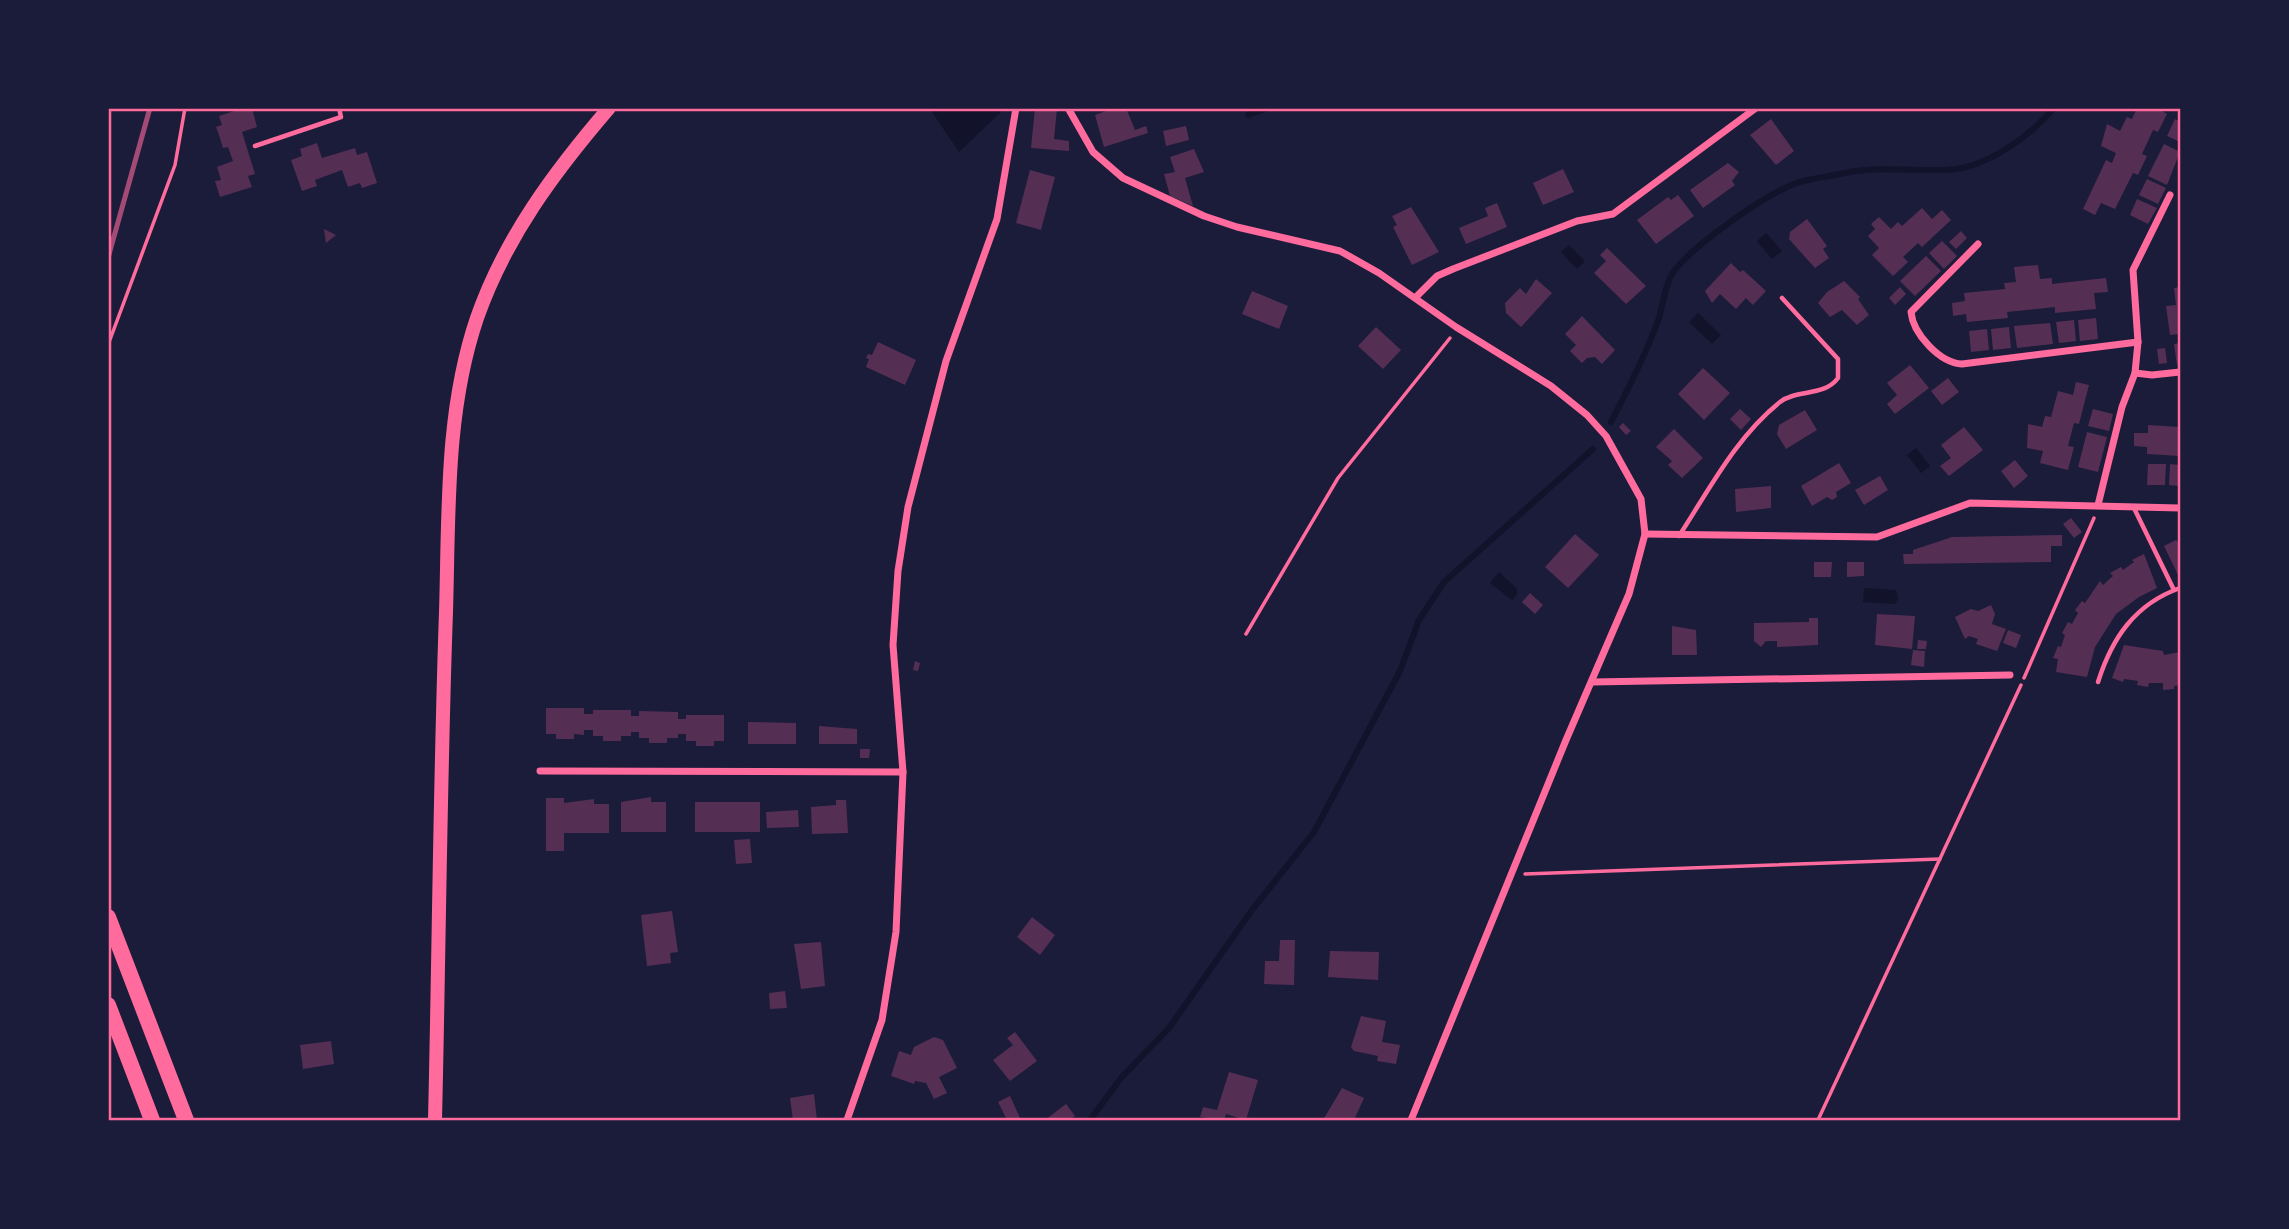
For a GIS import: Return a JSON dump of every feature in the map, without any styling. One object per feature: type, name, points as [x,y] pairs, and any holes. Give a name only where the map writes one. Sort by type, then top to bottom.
[{"type":"highway","points":[[108,917],[186,1121]]},
{"type":"highway","points":[[108,1005],[152,1121]]},
{"type":"main road","points":[[435,1121],[443,682],[450,480],[457,405],[477,318],[505,252],[552,178],[608,108]]},
{"type":"street","points":[[847,1121],[888,995],[899,880],[903,772],[893,645],[898,571],[908,507],[946,361],[997,219],[1016,108]]},
{"type":"street","points":[[1068,108],[1101,162],[1134,184],[1237,228],[1340,251],[1416,297],[1456,327],[1551,386],[1587,415],[1606,436],[1636,486],[1644,510],[1645,534],[1629,594],[1411,1121]]},
{"type":"street","points":[[1416,297],[1437,276],[1453,269],[1577,221],[1613,214],[1756,108]]},
{"type":"street","points":[[2098,505],[2122,407],[2135,373],[2138,342],[2132,275],[2171,195]]},
{"type":"street","points":[[1978,244],[1911,312],[1916,327],[1946,360],[1962,364],[2138,342]]},
{"type":"street","points":[[2135,373],[2152,375],[2180,372]]},
{"type":"street","points":[[1645,534],[1877,537],[1970,503],[2180,508]]},
{"type":"street","points":[[1592,682],[2010,675]]},
{"type":"street","points":[[540,771],[903,772]]},
{"type":"lane","points":[[255,146],[341,117],[339,108]]},
{"type":"lane","points":[[1678,536],[1738,445],[1759,422],[1781,401],[1823,389],[1838,378],[1838,359],[1782,298]]},
{"type":"lane","points":[[2133,506],[2174,590]]},
{"type":"lane","points":[[2098,682],[2115,640],[2129,621],[2180,588]]},
{"type":"path","points":[[108,345],[175,165],[185,108]]},
{"type":"path","points":[[1246,634],[1338,478],[1440,352],[1456,327]]},
{"type":"path","points":[[1818,1121],[2011,707],[2098,505]]},
{"type":"path","points":[[1513,871],[1527,875],[1664,867],[1940,859]]},
{"type":"shaded area","points":[[1001,108],[1002,111],[959,152],[930,109]]},
{"type":"shaded area","points":[[1766,233],[1782,251],[1772,259],[1757,241]]},
{"type":"shaded area","points":[[1569,245],[1585,261],[1577,269],[1561,252]]},
{"type":"shaded area","points":[[1698,313],[1721,335],[1712,344],[1689,322]]},
{"type":"shaded area","points":[[1916,448],[1930,466],[1921,473],[1907,455]]},
{"type":"shaded area","points":[[1499,572],[1517,589],[1512,600],[1490,583]]},
{"type":"shaded area","points":[[1864,588],[1896,590],[1898,599],[1895,604],[1863,602]]},
{"type":"building","points":[[243,108],[252,108],[257,127],[242,132],[255,174],[248,176],[252,187],[220,197],[215,181],[221,180],[217,167],[233,161],[228,147],[223,148],[216,127],[222,125],[219,116]]},
{"type":"building","points":[[1035,108],[1057,109],[1054,139],[1069,141],[1069,151],[1031,148]]},
{"type":"building","points":[[1114,108],[1126,108],[1135,130],[1146,126],[1148,133],[1104,147],[1095,115]]},
{"type":"building","points":[[2137,108],[2157,108],[2167,114],[2158,132],[2153,130],[2142,154],[2147,156],[2138,175],[2133,173],[2115,209],[2101,203],[2095,215],[2083,209],[2106,160],[2112,163],[2116,153],[2101,146],[2107,124],[2120,131],[2127,117],[2132,119]]},
{"type":"building","points":[[1771,119],[1794,151],[1776,165],[1750,135]]},
{"type":"building","points":[[2175,119],[2180,122],[2180,142],[2167,136]]},
{"type":"building","points":[[1186,126],[1189,140],[1166,146],[1163,131]]},
{"type":"building","points":[[317,143],[322,158],[355,148],[357,155],[367,152],[377,183],[362,188],[360,183],[348,187],[342,170],[315,180],[317,186],[302,191],[291,160],[302,156],[300,149]]},
{"type":"building","points":[[2164,144],[2180,152],[2167,185],[2148,176]]},
{"type":"building","points":[[1194,149],[1204,172],[1185,178],[1193,206],[1170,196],[1164,174],[1175,172],[1170,157]]},
{"type":"building","points":[[1728,163],[1739,172],[1732,181],[1735,185],[1703,208],[1690,190]]},
{"type":"building","points":[[1563,169],[1574,192],[1543,205],[1533,183]]},
{"type":"building","points":[[1030,170],[1055,177],[1041,230],[1016,223]]},
{"type":"building","points":[[2147,179],[2166,188],[2158,204],[2139,195]]},
{"type":"building","points":[[1678,195],[1694,216],[1656,244],[1637,220],[1668,197],[1671,200]]},
{"type":"building","points":[[2137,199],[2157,208],[2148,224],[2130,215]]},
{"type":"building","points":[[1497,203],[1507,227],[1466,244],[1459,228],[1488,216],[1485,208]]},
{"type":"building","points":[[1411,207],[1439,252],[1412,265],[1393,227],[1397,225],[1392,216]]},
{"type":"building","points":[[1922,208],[1932,219],[1942,210],[1951,220],[1922,247],[1918,243],[1903,257],[1908,262],[1893,276],[1872,255],[1879,248],[1868,236],[1875,229],[1871,224],[1879,217],[1891,229],[1898,222],[1902,226]]},
{"type":"building","points":[[1807,219],[1827,246],[1823,249],[1829,258],[1815,268],[1789,239],[1790,232]]},
{"type":"building","points":[[324,229],[336,235],[326,243]]},
{"type":"building","points":[[1961,231],[1967,238],[1956,249],[1949,242]]},
{"type":"building","points":[[1942,241],[1957,256],[1944,269],[1929,253]]},
{"type":"building","points":[[1607,248],[1646,286],[1626,304],[1594,273],[1606,261],[1600,255]]},
{"type":"building","points":[[1926,256],[1941,271],[1915,296],[1900,281]]},
{"type":"building","points":[[1731,263],[1766,291],[1753,305],[1746,298],[1736,309],[1720,294],[1712,303],[1705,291]]},
{"type":"building","points":[[2038,265],[2040,279],[2052,278],[2052,284],[2106,278],[2108,292],[2094,293],[2096,309],[2055,313],[2055,307],[2007,312],[2008,318],[1967,322],[1966,314],[1953,316],[1952,303],[1965,301],[1964,293],[2005,289],[2004,283],[2016,282],[2014,267]]},
{"type":"building","points":[[1536,279],[1552,293],[1521,327],[1506,313],[1505,303],[1520,288],[1526,294]]},
{"type":"building","points":[[1844,281],[1860,297],[1858,299],[1869,315],[1857,325],[1842,310],[1830,317],[1818,303],[1827,292]]},
{"type":"building","points":[[1900,287],[1906,294],[1895,305],[1889,298]]},
{"type":"building","points":[[2180,287],[2180,334],[2170,335],[2166,306],[2176,305],[2174,288]]},
{"type":"building","points":[[1252,291],[1288,306],[1279,329],[1242,314]]},
{"type":"building","points":[[1582,316],[1615,350],[1602,364],[1595,357],[1587,358],[1582,363],[1570,351],[1576,345],[1565,334]]},
{"type":"building","points":[[2096,318],[2098,339],[2080,341],[2078,320]]},
{"type":"building","points":[[2074,320],[2076,341],[2059,343],[2056,322]]},
{"type":"building","points":[[2050,323],[2053,344],[2017,348],[2014,326]]},
{"type":"building","points":[[1376,327],[1401,350],[1383,369],[1358,346]]},
{"type":"building","points":[[2009,327],[2011,348],[1993,350],[1991,329]]},
{"type":"building","points":[[1987,329],[1989,350],[1971,352],[1969,331]]},
{"type":"building","points":[[878,342],[916,360],[905,385],[866,367],[869,359],[866,358],[868,354],[872,355]]},
{"type":"building","points":[[2180,343],[2180,364],[2177,365],[2174,344]]},
{"type":"building","points":[[2165,348],[2167,363],[2159,364],[2157,349]]},
{"type":"building","points":[[1910,365],[1929,388],[1895,414],[1887,404],[1897,395],[1887,383]]},
{"type":"building","points":[[1703,368],[1730,393],[1704,420],[1678,394]]},
{"type":"building","points":[[1948,378],[1959,392],[1942,405],[1931,391]]},
{"type":"building","points":[[2076,382],[2089,385],[2079,424],[2074,423],[2068,446],[2074,447],[2068,470],[2040,463],[2043,451],[2027,448],[2028,424],[2042,427],[2045,416],[2051,417],[2058,391],[2073,395]]},
{"type":"building","points":[[1740,409],[1751,419],[1741,430],[1730,419]]},
{"type":"building","points":[[2093,409],[2113,414],[2109,431],[2088,426]]},
{"type":"building","points":[[1805,410],[1817,430],[1786,449],[1777,434],[1779,425]]},
{"type":"building","points":[[1623,423],[1631,431],[1626,435],[1619,427]]},
{"type":"building","points":[[2148,425],[2180,427],[2180,456],[2147,454],[2147,447],[2134,446],[2134,433],[2148,433]]},
{"type":"building","points":[[1964,427],[1983,450],[1949,476],[1940,466],[1951,458],[1941,445]]},
{"type":"building","points":[[1674,429],[1703,458],[1682,478],[1668,465],[1672,461],[1656,447]]},
{"type":"building","points":[[2087,432],[2107,437],[2098,472],[2078,467]]},
{"type":"building","points":[[2015,460],[2028,476],[2014,488],[2001,471]]},
{"type":"building","points":[[1839,463],[1851,483],[1836,492],[1837,497],[1832,500],[1827,497],[1812,506],[1801,486]]},
{"type":"building","points":[[2148,464],[2166,464],[2165,485],[2147,485]]},
{"type":"building","points":[[2170,464],[2180,465],[2180,486],[2169,485]]},
{"type":"building","points":[[1880,476],[1888,490],[1864,505],[1855,490]]},
{"type":"building","points":[[1771,486],[1771,508],[1736,512],[1735,489]]},
{"type":"building","points":[[2071,518],[2082,532],[2074,538],[2063,524]]},
{"type":"building","points":[[1575,534],[1599,555],[1568,588],[1545,567]]},
{"type":"building","points":[[2062,535],[2062,546],[2051,546],[2051,562],[1904,564],[1903,554],[1913,554],[1913,550],[1952,537]]},
{"type":"building","points":[[2176,540],[2180,544],[2180,579],[2164,546]]},
{"type":"building","points":[[2144,554],[2157,588],[2116,614],[2095,647],[2087,677],[2056,672],[2058,659],[2053,658],[2058,646],[2061,647],[2065,635],[2062,633],[2068,622],[2072,624],[2078,613],[2075,610],[2082,601],[2085,603],[2100,581],[2103,585],[2113,576],[2110,573],[2121,567],[2123,570],[2134,562],[2132,560]]},
{"type":"building","points":[[1814,562],[1832,562],[1831,577],[1814,577]]},
{"type":"building","points":[[1847,562],[1864,562],[1864,576],[1847,577]]},
{"type":"building","points":[[1530,593],[1543,605],[1535,614],[1522,602]]},
{"type":"building","points":[[1991,605],[1995,614],[1992,624],[2006,629],[1997,651],[1976,644],[1978,639],[1969,636],[1965,639],[1955,617],[1971,609],[1978,611]]},
{"type":"building","points":[[1877,614],[1915,616],[1912,649],[1875,645]]},
{"type":"building","points":[[1809,618],[1818,618],[1818,645],[1777,647],[1777,641],[1766,641],[1761,647],[1754,641],[1754,623],[1809,622]]},
{"type":"building","points":[[1672,626],[1696,630],[1697,655],[1672,655]]},
{"type":"building","points":[[2008,630],[2021,635],[2016,648],[2003,643]]},
{"type":"building","points":[[1918,640],[1927,641],[1926,649],[1917,649]]},
{"type":"building","points":[[2124,645],[2163,651],[2164,655],[2180,652],[2180,685],[2174,686],[2174,689],[2163,690],[2163,683],[2149,683],[2148,687],[2137,685],[2138,681],[2124,679],[2123,682],[2112,678]]},
{"type":"building","points":[[1913,650],[1925,651],[1924,667],[1911,665]]},
{"type":"building","points":[[915,661],[920,663],[918,671],[913,670]]},
{"type":"building","points":[[546,708],[584,708],[584,714],[593,714],[593,710],[631,710],[631,716],[639,716],[639,711],[678,712],[678,719],[686,719],[686,715],[724,715],[724,741],[714,741],[714,746],[696,746],[696,741],[686,741],[686,734],[678,734],[678,738],[667,738],[667,743],[649,743],[649,738],[639,738],[639,732],[631,732],[631,736],[621,736],[621,741],[603,741],[603,736],[593,736],[593,730],[584,730],[584,735],[574,734],[574,739],[556,739],[556,734],[546,734]]},
{"type":"building","points":[[748,722],[796,723],[796,744],[748,744]]},
{"type":"building","points":[[819,726],[857,729],[857,744],[819,744]]},
{"type":"building","points":[[860,749],[870,749],[869,758],[860,758]]},
{"type":"building","points":[[651,797],[651,802],[666,802],[666,832],[621,832],[621,802]]},
{"type":"building","points":[[546,798],[564,798],[564,803],[594,799],[594,804],[609,804],[609,833],[564,833],[564,851],[546,851]]},
{"type":"building","points":[[836,800],[846,800],[848,833],[812,834],[811,807],[836,805]]},
{"type":"building","points":[[695,802],[760,802],[760,832],[695,832]]},
{"type":"building","points":[[798,810],[799,827],[767,828],[766,812]]},
{"type":"building","points":[[750,839],[752,863],[736,864],[734,840]]},
{"type":"building","points":[[672,911],[678,952],[670,953],[671,963],[647,966],[641,915]]},
{"type":"building","points":[[1032,917],[1055,935],[1040,955],[1017,937]]},
{"type":"building","points":[[1280,940],[1295,940],[1294,985],[1264,984],[1265,961],[1279,961]]},
{"type":"building","points":[[821,942],[825,986],[801,989],[794,944]]},
{"type":"building","points":[[1330,951],[1379,952],[1378,980],[1328,977]]},
{"type":"building","points":[[785,991],[787,1008],[770,1009],[769,993]]},
{"type":"building","points":[[1361,1016],[1386,1021],[1382,1042],[1400,1045],[1396,1064],[1377,1061],[1378,1056],[1354,1051],[1351,1047]]},
{"type":"building","points":[[1015,1032],[1037,1061],[1010,1081],[993,1060],[1013,1045],[1007,1038]]},
{"type":"building","points":[[934,1037],[943,1040],[957,1068],[939,1077],[947,1093],[934,1099],[926,1083],[915,1081],[914,1084],[891,1076],[899,1051],[911,1055],[914,1047]]},
{"type":"building","points":[[331,1041],[334,1064],[303,1069],[300,1045]]},
{"type":"building","points":[[1229,1072],[1258,1080],[1246,1120],[1226,1114],[1224,1120],[1200,1117],[1203,1107],[1217,1110]]},
{"type":"building","points":[[1342,1088],[1364,1098],[1354,1120],[1323,1120]]},
{"type":"building","points":[[814,1094],[817,1120],[793,1120],[790,1098]]},
{"type":"building","points":[[1010,1096],[1020,1118],[1015,1120],[1007,1120],[998,1102]]},
{"type":"building","points":[[1066,1104],[1075,1116],[1070,1120],[1045,1120]]},
{"type":"waterway","points":[[1248,115],[1268,108]]},
{"type":"waterway","points":[[1611,422],[1653,334],[1671,276],[1697,248],[1730,222],[1781,190],[1805,181],[1857,171],[1946,170],[1976,164],[2019,140],[2054,108]]},
{"type":"waterway","points":[[1090,1120],[1121,1078],[1169,1028],[1252,910],[1314,832],[1400,671],[1419,620],[1444,582],[1593,449]]},
{"type":"railway","points":[[108,258],[150,108]]}]
